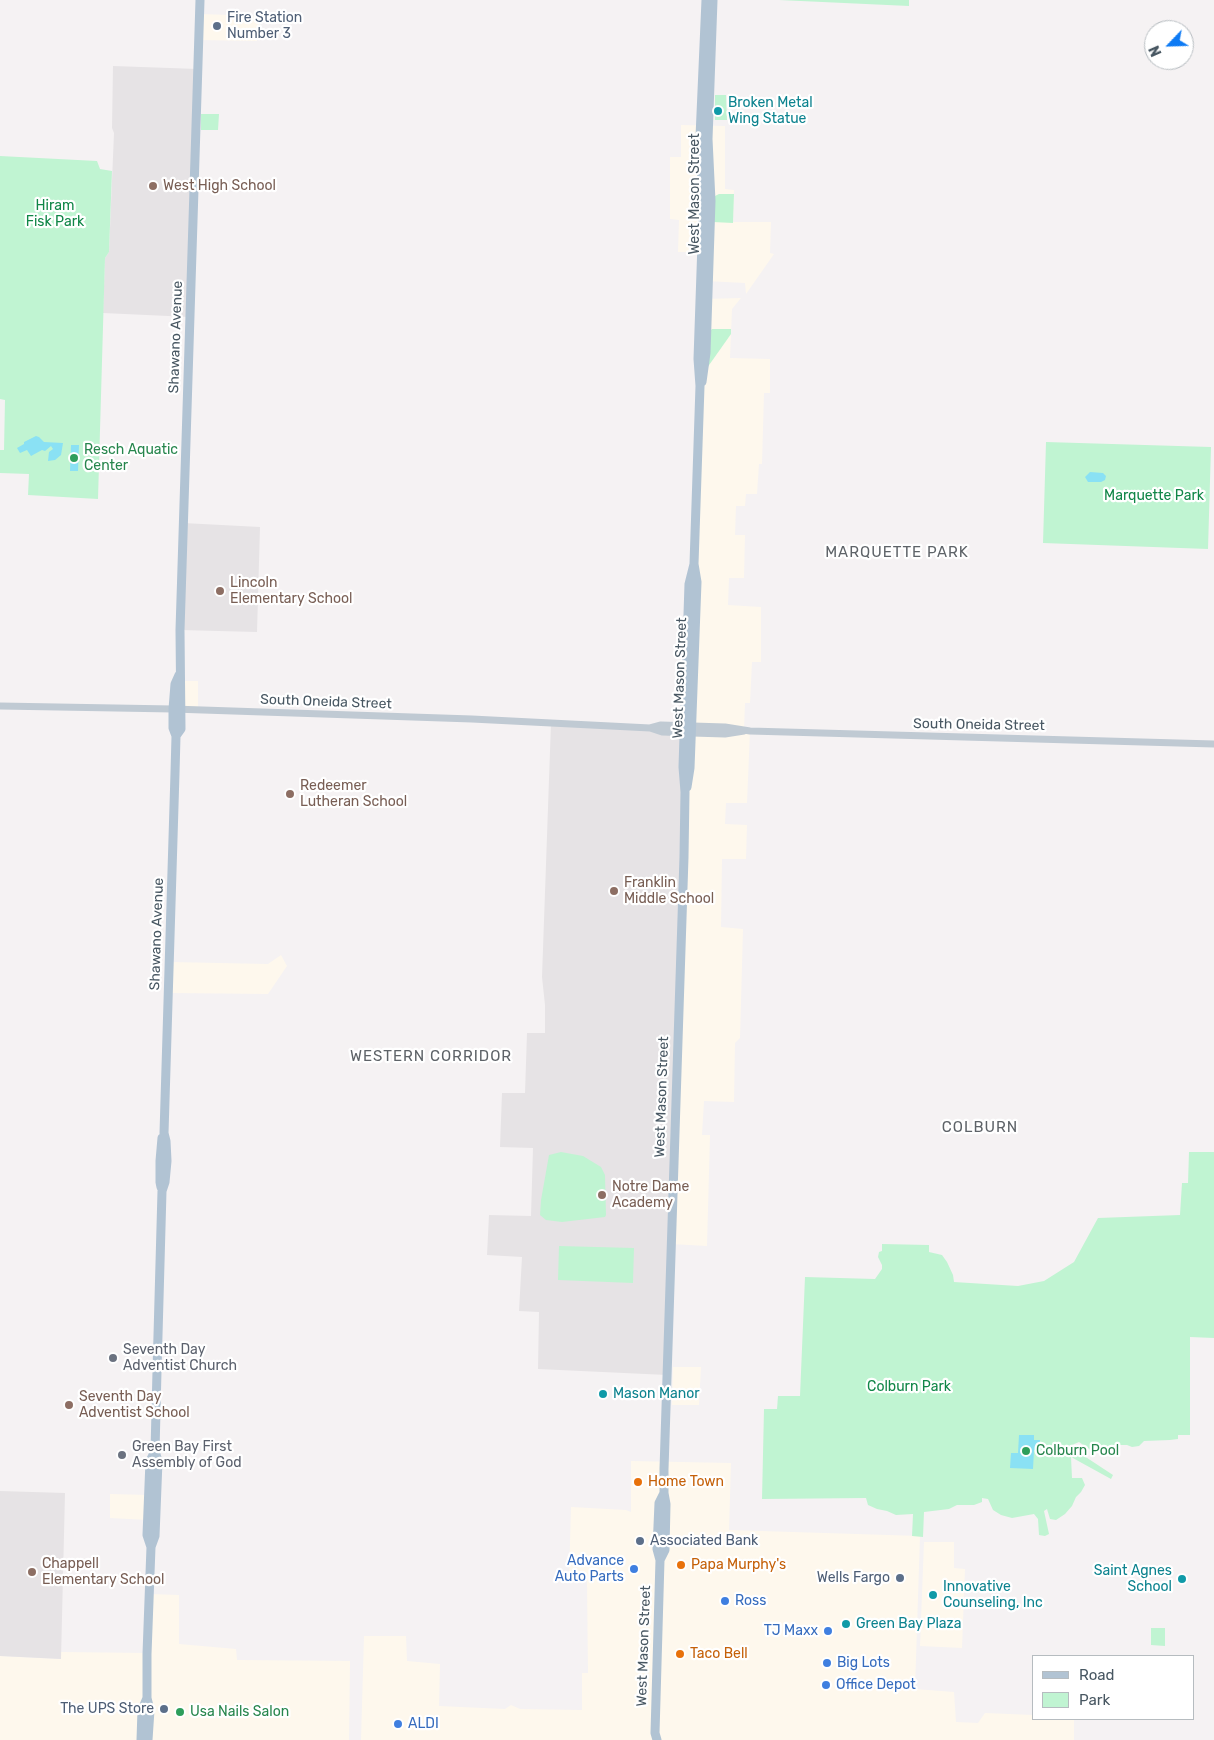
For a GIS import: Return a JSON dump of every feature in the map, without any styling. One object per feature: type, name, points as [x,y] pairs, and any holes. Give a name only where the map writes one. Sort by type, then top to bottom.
[{"type":"main road","name":"Shawano Avenue","points":[[148,1740],[150,1710],[147,1698],[150,1547],[156,1528],[158,1461],[155,1451],[162,1191],[166,1167],[166,1141],[164,1133],[176,736],[173,728],[177,710],[175,684],[180,675],[200,0]]},
{"type":"main road","name":"West Mason Street","points":[[655,1738],[660,1560],[657,1549],[659,1503],[664,1494],[685,792],[690,768],[688,729],[697,582],[694,564],[700,386],[698,358],[704,203],[700,137],[706,0]]},
{"type":"main road","name":"West Mason Street","points":[[700,386],[705,370],[708,314],[711,201],[708,139],[712,0]]},
{"type":"main road","name":"Shawano Avenue","points":[[141,1740],[142,1710],[147,1698]]},
{"type":"street","name":"South Oneida Street","points":[[0,706],[466,719],[650,728],[661,725],[725,734],[744,731],[1214,744]]},
{"type":"shaded area","points":[[200,14],[259,16],[257,41],[199,40]]},
{"type":"shaded area","name":"West High School","points":[[113,66],[198,69],[190,317],[103,313],[105,258],[109,252],[114,133],[112,128]]},
{"type":"shaded area","points":[[681,125],[725,126],[725,189],[734,190],[733,222],[771,222],[770,253],[774,254],[746,294],[745,283],[705,281],[706,252],[678,252],[679,220],[670,219],[670,157],[681,157]]},
{"type":"shaded area","points":[[741,298],[732,309],[730,358],[770,359],[770,393],[764,393],[762,464],[759,464],[757,494],[746,494],[745,506],[736,506],[735,535],[745,535],[744,578],[729,578],[728,605],[761,607],[761,662],[752,662],[750,703],[745,703],[744,730],[750,731],[747,803],[726,803],[725,824],[747,825],[746,859],[722,859],[721,927],[743,929],[740,1038],[735,1043],[734,1102],[704,1101],[702,1135],[710,1135],[707,1246],[671,1244],[704,299]]},
{"type":"shaded area","name":"Lincoln Elementary School","points":[[183,523],[260,527],[257,632],[180,630]]},
{"type":"shaded area","points":[[181,681],[198,681],[198,710],[181,710]]},
{"type":"shaded area","points":[[551,723],[684,733],[667,1375],[538,1369],[539,1312],[519,1311],[522,1257],[487,1255],[489,1215],[531,1216],[533,1148],[500,1147],[502,1093],[525,1093],[527,1033],[545,1033],[542,977]]},
{"type":"shaded area","points":[[281,955],[287,966],[268,994],[169,993],[170,962],[268,964]]},
{"type":"shaded area","points":[[673,1367],[701,1367],[699,1405],[672,1405]]},
{"type":"shaded area","points":[[631,1461],[731,1463],[729,1530],[920,1536],[915,1689],[954,1692],[956,1722],[978,1723],[985,1713],[1032,1715],[1032,1720],[1074,1720],[1074,1740],[361,1740],[364,1636],[406,1636],[407,1661],[440,1664],[439,1706],[505,1709],[511,1705],[520,1709],[582,1710],[582,1673],[588,1673],[587,1580],[569,1579],[571,1507],[626,1510],[631,1512]]},
{"type":"shaded area","name":"Chappell Elementary School","points":[[0,1491],[65,1493],[61,1659],[0,1656]]},
{"type":"shaded area","points":[[110,1494],[149,1495],[148,1520],[110,1518]]},
{"type":"shaded area","points":[[924,1542],[954,1542],[954,1568],[965,1569],[962,1648],[920,1646]]},
{"type":"shaded area","points":[[149,1594],[179,1595],[179,1644],[236,1649],[237,1660],[350,1661],[349,1740],[0,1740],[0,1656],[60,1659],[61,1652],[147,1653]]},
{"type":"green space","points":[[779,0],[909,0],[909,6]]},
{"type":"green space","points":[[715,95],[726,95],[727,120],[715,120]]},
{"type":"green space","points":[[201,114],[219,114],[218,130],[201,130]]},
{"type":"green space","name":"Hiram Fisk Park","points":[[0,156],[97,161],[100,169],[112,171],[109,252],[105,258],[98,499],[28,495],[29,474],[0,473],[0,450],[4,450],[5,400],[0,399]]},
{"type":"green space","points":[[719,194],[734,194],[733,223],[713,222],[715,196]]},
{"type":"green space","points":[[712,329],[731,329],[731,334],[707,368],[710,331]]},
{"type":"green space","name":"Marquette Park","points":[[1046,442],[1211,447],[1208,549],[1043,543]]},
{"type":"green space","points":[[561,1152],[583,1156],[601,1167],[605,1175],[605,1217],[562,1222],[546,1220],[540,1215],[549,1155]]},
{"type":"green space","name":"Colburn Park","points":[[1189,1152],[1214,1152],[1214,1338],[1190,1337],[1190,1435],[1178,1435],[1178,1439],[1144,1441],[1139,1446],[1113,1445],[1105,1449],[1092,1451],[1079,1442],[1072,1445],[1072,1448],[1113,1475],[1111,1479],[1071,1457],[1072,1478],[1082,1478],[1085,1485],[1072,1506],[1056,1520],[1050,1519],[1047,1509],[1044,1511],[1049,1534],[1045,1536],[1039,1535],[1038,1519],[1034,1514],[1012,1518],[1001,1515],[993,1510],[988,1499],[982,1498],[982,1502],[974,1505],[957,1505],[949,1509],[924,1512],[923,1537],[912,1536],[913,1514],[896,1515],[877,1509],[868,1505],[866,1498],[762,1499],[764,1409],[777,1409],[778,1396],[800,1396],[805,1277],[875,1279],[882,1269],[878,1257],[879,1252],[882,1251],[882,1244],[929,1245],[929,1252],[942,1255],[947,1262],[954,1282],[1018,1286],[1044,1281],[1074,1262],[1098,1218],[1180,1215],[1182,1183],[1188,1183]]},
{"type":"green space","points":[[559,1246],[634,1248],[633,1283],[558,1280]]},
{"type":"green space","points":[[1151,1628],[1165,1628],[1165,1646],[1151,1645]]},
{"type":"water","points":[[36,436],[44,442],[63,443],[61,455],[55,460],[48,461],[49,452],[53,449],[51,446],[45,451],[42,450],[31,456],[27,450],[20,453],[17,448]]},
{"type":"water","name":"Resch Aquatic Center","points":[[71,445],[79,445],[78,471],[70,471]]},
{"type":"water","points":[[1090,472],[1103,473],[1106,476],[1105,480],[1101,482],[1088,482],[1085,477]]},
{"type":"water","name":"Colburn Pool","points":[[1019,1435],[1034,1435],[1034,1440],[1040,1440],[1040,1450],[1034,1450],[1033,1469],[1010,1468],[1011,1453],[1018,1453]]},
{"type":"place","name":"Fire Station Number 3","points":[[217,26]]},
{"type":"place","name":"Broken Metal Wing Statue","points":[[718,111]]},
{"type":"place","name":"West High School","points":[[153,186]]},
{"type":"place","name":"Resch Aquatic Center","points":[[74,458]]},
{"type":"place","name":"Lincoln Elementary School","points":[[220,591]]},
{"type":"place","name":"Redeemer Lutheran School","points":[[290,794]]},
{"type":"place","name":"Franklin Middle School","points":[[614,891]]},
{"type":"place","name":"Notre Dame Academy","points":[[602,1195]]},
{"type":"place","name":"Seventh Day Adventist Church","points":[[113,1358]]},
{"type":"place","name":"Mason Manor","points":[[603,1394]]},
{"type":"place","name":"Seventh Day Adventist School","points":[[69,1405]]},
{"type":"place","name":"Colburn Pool","points":[[1026,1451]]},
{"type":"place","name":"Green Bay First Assembly of God","points":[[122,1455]]},
{"type":"place","name":"Home Town","points":[[638,1482]]},
{"type":"place","name":"Associated Bank","points":[[640,1541]]},
{"type":"place","name":"Papa Murphy's","points":[[681,1565]]},
{"type":"place","name":"Advance Auto Parts","points":[[634,1569]]},
{"type":"place","name":"Chappell Elementary School","points":[[32,1572]]},
{"type":"place","name":"Wells Fargo","points":[[900,1578]]},
{"type":"place","name":"Saint Agnes School","points":[[1182,1579]]},
{"type":"place","name":"Innovative Counseling, Inc","points":[[933,1595]]},
{"type":"place","name":"Ross","points":[[725,1601]]},
{"type":"place","name":"Green Bay Plaza","points":[[846,1624]]},
{"type":"place","name":"TJ Maxx","points":[[828,1631]]},
{"type":"place","name":"Taco Bell","points":[[680,1654]]},
{"type":"place","name":"Big Lots","points":[[827,1663]]},
{"type":"place","name":"Office Depot","points":[[826,1685]]},
{"type":"place","name":"The UPS Store","points":[[164,1709]]},
{"type":"place","name":"Usa Nails Salon","points":[[180,1712]]},
{"type":"place","name":"ALDI","points":[[398,1724]]},
{"type":"district","name":"MARQUETTE PARK","points":[[897,553]]},
{"type":"district","name":"WESTERN CORRIDOR","points":[[431,1057]]},
{"type":"district","name":"COLBURN","points":[[980,1128]]}]
